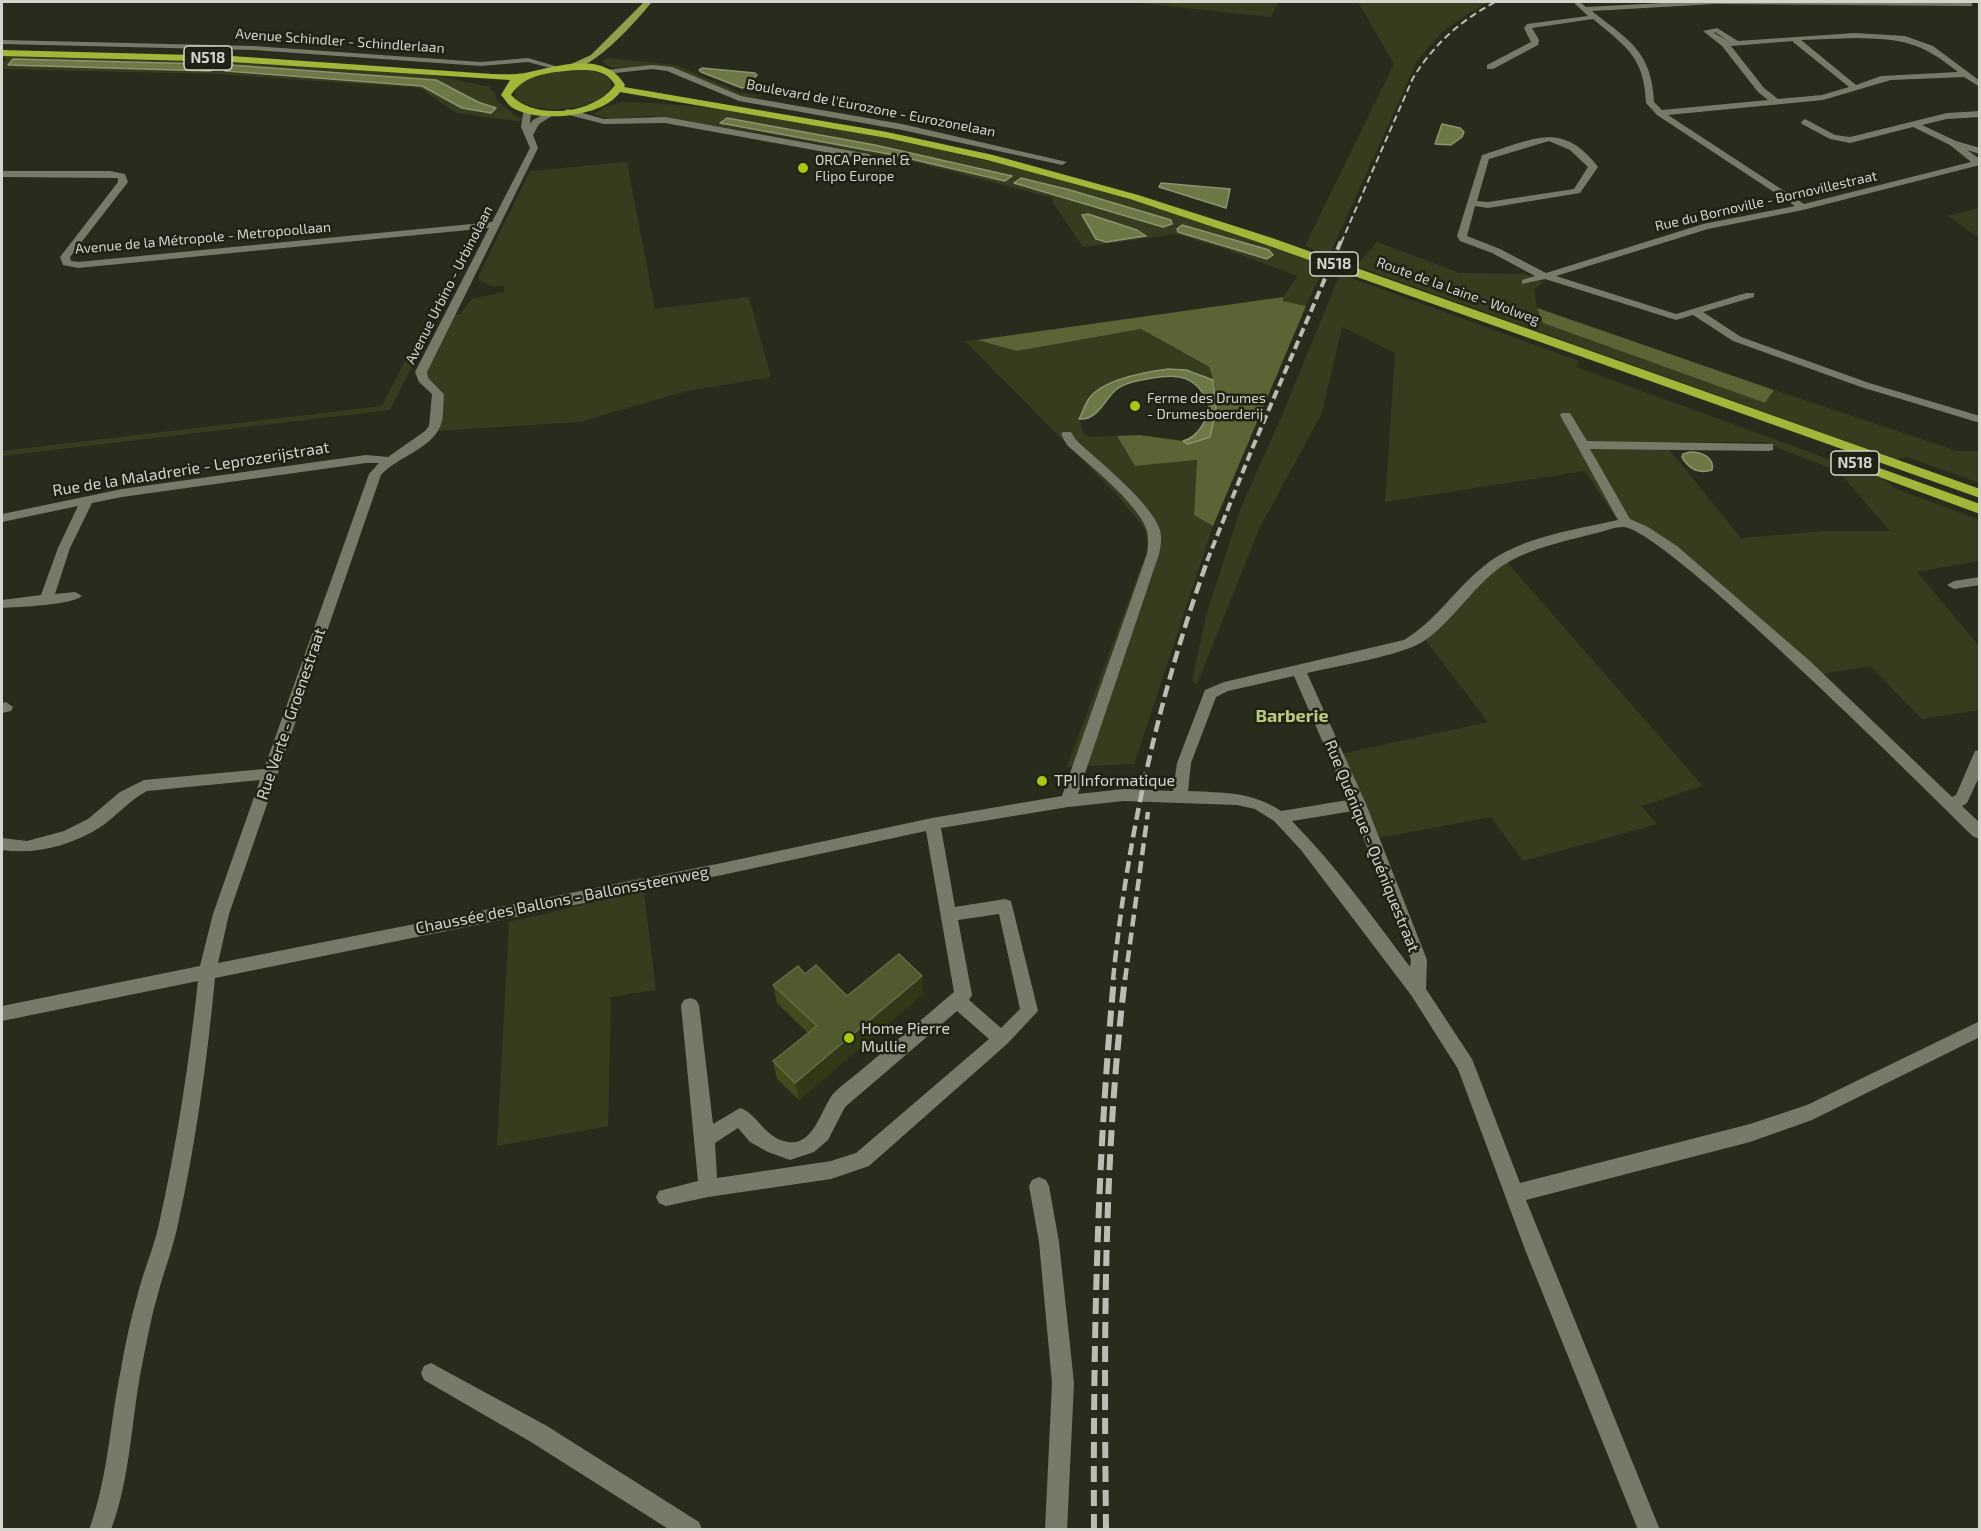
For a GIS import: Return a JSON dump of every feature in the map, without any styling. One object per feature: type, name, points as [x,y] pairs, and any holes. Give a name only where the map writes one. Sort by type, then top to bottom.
[{"type":"highway","name":"N518","points":[[2,53],[231,59],[492,77],[525,76]]},
{"type":"highway","name":"N518","points":[[414,71],[495,86],[506,92],[509,101],[527,110],[553,113],[590,107],[604,101],[619,86],[602,70],[535,66],[525,76],[514,82],[506,92]]},
{"type":"highway","name":"Boulevard de l'Eurozone - Eurozonelaan","points":[[619,86],[887,135],[1065,177]]},
{"type":"highway","name":"Boulevard de l'Eurozone - Eurozonelaan","points":[[604,101],[717,105]]},
{"type":"highway","name":"Route de la Laine - Wolweg","points":[[1065,177],[1257,237],[1980,494]]},
{"type":"highway","name":"Route de la Laine - Wolweg","points":[[1600,359],[1730,418],[1980,509]]},
{"type":"main road","points":[[572,67],[594,57],[648,2]]},
{"type":"main road","points":[[594,57],[602,70]]},
{"type":"street","points":[[1576,2],[1634,49],[1649,80],[1650,103],[1660,113],[1803,207]]},
{"type":"street","points":[[1584,9],[1720,2],[1970,4]]},
{"type":"street","points":[[1490,66],[1535,43],[1528,28],[1530,26],[1594,17]]},
{"type":"street","points":[[1736,43],[1717,30],[1707,31],[1725,44],[1761,90],[1775,101]]},
{"type":"street","points":[[1725,44],[1852,36],[1907,40],[1925,45],[1980,85]]},
{"type":"street","points":[[1796,40],[1854,87]]},
{"type":"street","name":"Avenue Schindler - Schindlerlaan","points":[[2,42],[253,48],[535,66]]},
{"type":"street","name":"Boulevard de l'Eurozone - Eurozonelaan","points":[[602,70],[652,67],[669,69],[739,98],[902,127],[1062,162]]},
{"type":"street","name":"Boulevard de l'Eurozone - Eurozonelaan","points":[[619,86],[639,72],[677,74]]},
{"type":"street","points":[[1845,79],[1965,74]]},
{"type":"street","points":[[1660,113],[1823,97],[1892,77]]},
{"type":"street","points":[[590,107],[590,116],[600,121]]},
{"type":"street","name":"Avenue Urbino - Urbinolaan","points":[[387,460],[413,446],[435,426],[438,394],[424,382],[421,372],[534,148],[525,127],[528,118],[527,110]]},
{"type":"street","points":[[568,112],[600,121],[658,119],[869,157]]},
{"type":"street","points":[[529,134],[536,122],[553,113]]},
{"type":"street","points":[[1805,122],[1833,136],[1850,140],[1947,116],[1980,114]]},
{"type":"street","points":[[1914,124],[1953,143],[1980,151]]},
{"type":"street","points":[[1471,203],[1488,205],[1577,191],[1593,166],[1565,141],[1554,138],[1490,155],[1483,160],[1471,203],[1463,239],[1496,251],[1533,272],[1670,316],[1676,317],[1695,312],[1750,294]]},
{"type":"street","points":[[1953,143],[1979,163]]},
{"type":"street","name":"Rue du Bornoville - Bornovillestraat","points":[[1526,282],[1706,226],[1803,207],[1979,163]]},
{"type":"street","name":"Avenue de la Métropole - Metropoollaan","points":[[2,174],[122,176],[123,182],[65,257],[67,263],[78,265],[497,224]]},
{"type":"street","points":[[1561,270],[1588,288]]},
{"type":"street","points":[[1695,312],[1737,339],[1865,385],[1980,420]]},
{"type":"street","points":[[1566,415],[1584,445],[1604,488],[1625,522],[1644,530],[1672,549],[1797,657],[1980,833]]},
{"type":"street","points":[[1067,434],[1071,442],[1137,507],[1150,524],[1156,540],[1068,801]]},
{"type":"street","points":[[1584,445],[1769,447]]},
{"type":"street","name":"Rue de la Maladrerie - Leprozerijstraat","points":[[2,518],[87,500],[366,459],[387,460]]},
{"type":"street","name":"Rue Verte - Groenestraat","points":[[100,1530],[107,1511],[116,1469],[131,1370],[147,1296],[168,1227],[186,1141],[198,1066],[207,973],[221,914],[375,474],[387,460]]},
{"type":"street","points":[[46,600],[64,548],[87,500]]},
{"type":"street","points":[[1180,798],[1184,763],[1210,694],[1224,687],[1408,644],[1425,636],[1490,566],[1560,539],[1625,522]]},
{"type":"street","points":[[1954,585],[1980,581]]},
{"type":"street","points":[[2,604],[75,596]]},
{"type":"street","name":"Rue Quénique - Quéniquestraat","points":[[1299,671],[1358,804],[1419,960],[1418,990]]},
{"type":"street","points":[[1951,804],[1962,799],[1980,755]]},
{"type":"street","points":[[2,844],[27,847],[68,837],[101,818],[126,796],[144,786],[269,774]]},
{"type":"street","name":"Chaussée des Ballons - Ballonssteenweg","points":[[2,1013],[932,824],[1068,801],[1124,795],[1237,799],[1259,804],[1279,817],[1307,846],[1418,990],[1466,1065],[1514,1194],[1649,1530]]},
{"type":"street","points":[[1279,817],[1358,804]]},
{"type":"street","points":[[705,1139],[740,1116],[757,1136],[775,1146],[790,1151],[807,1146],[820,1134],[839,1101],[963,995],[932,824]]},
{"type":"street","points":[[666,1197],[708,1188],[831,1170],[861,1160],[1001,1039],[1029,1011],[1005,906],[948,915]]},
{"type":"street","points":[[957,1000],[1001,1039]]},
{"type":"street","points":[[690,1005],[705,1139],[708,1188]]},
{"type":"street","points":[[1514,1194],[1750,1133],[1812,1112],[1980,1028]]},
{"type":"street","points":[[1040,1185],[1049,1242],[1063,1383],[1056,1530]]},
{"type":"street","points":[[431,1373],[539,1434],[691,1530]]},
{"type":"shaded area","points":[[1129,2],[1279,2],[1271,17]]},
{"type":"shaded area","points":[[1358,2],[1488,2],[1441,33],[1417,61],[1329,256],[1305,246],[1394,64]]},
{"type":"shaded area","points":[[2,56],[211,60],[429,75],[492,87],[489,89],[495,93],[497,101],[519,118],[525,118],[523,121],[516,121],[456,113],[420,88],[216,74],[2,69],[2,63],[7,59]],"holes":[[[13,59],[17,59],[216,64],[215,70],[210,71],[16,65]],[[231,65],[436,80],[478,102],[496,108],[462,108],[422,86],[230,73]]]},
{"type":"shaded area","points":[[606,58],[675,65],[741,93],[763,96],[750,97],[726,92],[666,67],[616,68],[602,62]]},
{"type":"shaded area","points":[[13,59],[208,64],[219,67],[210,71],[8,65]]},
{"type":"shaded area","points":[[231,65],[436,80],[478,102],[496,108],[491,113],[462,108],[422,86],[225,71]]},
{"type":"shaded area","points":[[702,68],[757,75],[747,87],[742,88],[701,72],[699,70]]},
{"type":"shaded area","points":[[562,70],[583,70],[605,75],[612,86],[595,101],[567,108],[537,108],[516,98],[515,91],[524,81]]},
{"type":"shaded area","points":[[622,102],[695,106],[804,122],[913,144],[1017,168],[1121,196],[1224,229],[1325,266],[1306,306],[1283,301],[1283,297],[1298,276],[1176,234],[1083,247],[1053,203],[1053,198],[919,163],[773,135],[651,116],[610,119],[593,114],[605,107]],"holes":[[[758,123],[875,145],[1011,176],[1005,181],[894,155],[724,125]],[[1018,185],[1070,190],[1171,220],[1172,224]],[[1088,214],[1137,230],[1146,236],[1106,242],[1096,239],[1083,216]]]},
{"type":"shaded area","points":[[727,118],[875,145],[1012,176],[1005,181],[894,155],[720,123]]},
{"type":"shaded area","points":[[1442,124],[1460,128],[1464,132],[1462,137],[1451,145],[1435,144]]},
{"type":"shaded area","points":[[627,162],[655,309],[749,297],[771,377],[687,391],[579,422],[437,431],[444,392],[428,379],[426,367],[453,315],[460,314],[472,299],[504,292],[504,286],[492,286],[479,280],[479,275],[530,171]]},
{"type":"shaded area","points":[[1021,178],[1171,220],[1172,224],[1163,227],[1014,183]]},
{"type":"shaded area","points":[[1161,183],[1230,189],[1226,208],[1159,187]]},
{"type":"shaded area","points":[[1979,208],[1979,238],[1948,216]]},
{"type":"shaded area","points":[[1088,214],[1137,230],[1146,236],[1106,242],[1096,239],[1082,215]]},
{"type":"shaded area","points":[[1182,225],[1269,250],[1273,255],[1267,259],[1178,232],[1177,229]]},
{"type":"shaded area","points":[[1377,242],[1460,273],[1525,274],[1544,282],[1534,289],[1537,308],[1543,323],[1765,403],[1774,390],[1957,451],[1979,451],[1979,483],[1907,457],[1896,459],[1356,266]]},
{"type":"shaded area","points":[[1340,274],[1579,361],[1576,367],[1881,478],[1897,489],[1979,520],[1979,561],[1917,572],[1979,646],[1979,710],[1922,719],[1870,666],[1810,676],[1687,565],[1615,517],[1585,471],[1385,502],[1395,353],[1342,327],[1322,413],[1259,529],[1197,684],[1192,681],[1206,616],[1240,510]],"holes":[[[1663,442],[1763,442],[1838,471],[1890,531],[1826,531],[1741,538]]]},
{"type":"shaded area","points":[[1283,297],[1283,301],[1306,306],[1213,526],[1194,515],[1197,460],[1135,466],[1117,436],[1139,435],[1183,441],[1188,444],[1210,437],[1215,385],[1209,367],[1141,329],[1017,351],[977,340]]},
{"type":"shaded area","points":[[1537,308],[1774,390],[1765,403],[1543,323]]},
{"type":"shaded area","points":[[1141,329],[1209,368],[1213,380],[1189,371],[1165,369],[1140,373],[1115,382],[1097,392],[1088,401],[1079,419],[1084,434],[1088,437],[1117,436],[1135,466],[1197,460],[1194,515],[1213,526],[1134,764],[1067,767],[1148,548],[1145,529],[1118,496],[965,341],[977,340],[1017,351]]},
{"type":"shaded area","points":[[429,332],[390,410],[2,456],[2,451],[382,406],[419,333]]},
{"type":"shaded area","points":[[1168,369],[1186,370],[1213,380],[1216,408],[1210,437],[1188,444],[1183,441],[1194,436],[1202,426],[1209,403],[1199,387],[1179,377],[1152,378],[1125,385],[1112,393],[1091,417],[1079,419],[1087,402],[1101,388],[1123,378]]},
{"type":"shaded area","points":[[1690,452],[1706,456],[1711,462],[1712,470],[1699,471],[1688,465],[1682,457],[1683,454]]},
{"type":"shaded area","points":[[1507,562],[1703,786],[1642,806],[1657,824],[1523,861],[1491,817],[1378,838],[1341,754],[1488,722],[1426,641],[1495,566]]},
{"type":"shaded area","points":[[642,877],[656,990],[611,997],[608,1126],[497,1146],[509,922],[595,902],[594,888]]},
{"type":"building","points":[[899,954],[922,976],[795,1083],[773,1061],[817,1026],[773,985],[798,966],[805,974],[816,965],[847,996]]},
{"type":"railway","points":[[1341,243],[1413,78],[1430,54],[1449,34],[1470,17],[1495,2]]},
{"type":"railway","points":[[1207,561],[1341,241]]},
{"type":"railway","points":[[1113,980],[1127,873],[1147,767],[1174,662],[1208,559]]},
{"type":"railway","points":[[1125,980],[1148,812]]},
{"type":"railway","points":[[1094,1530],[1097,1254],[1114,978]]},
{"type":"railway","points":[[1106,1530],[1106,1254],[1112,1116],[1125,978]]},
{"type":"place","name":"ORCA Pennel & Flipo Europe","points":[[803,168]]},
{"type":"place","name":"Ferme des Drumes - Drumesboerderij","points":[[1135,406]]},
{"type":"place","name":"TPI Informatique","points":[[1042,781]]},
{"type":"place","name":"Home Pierre Mullie","points":[[849,1038]]},
{"type":"district","name":"Barberie","points":[[1292,716]]}]
